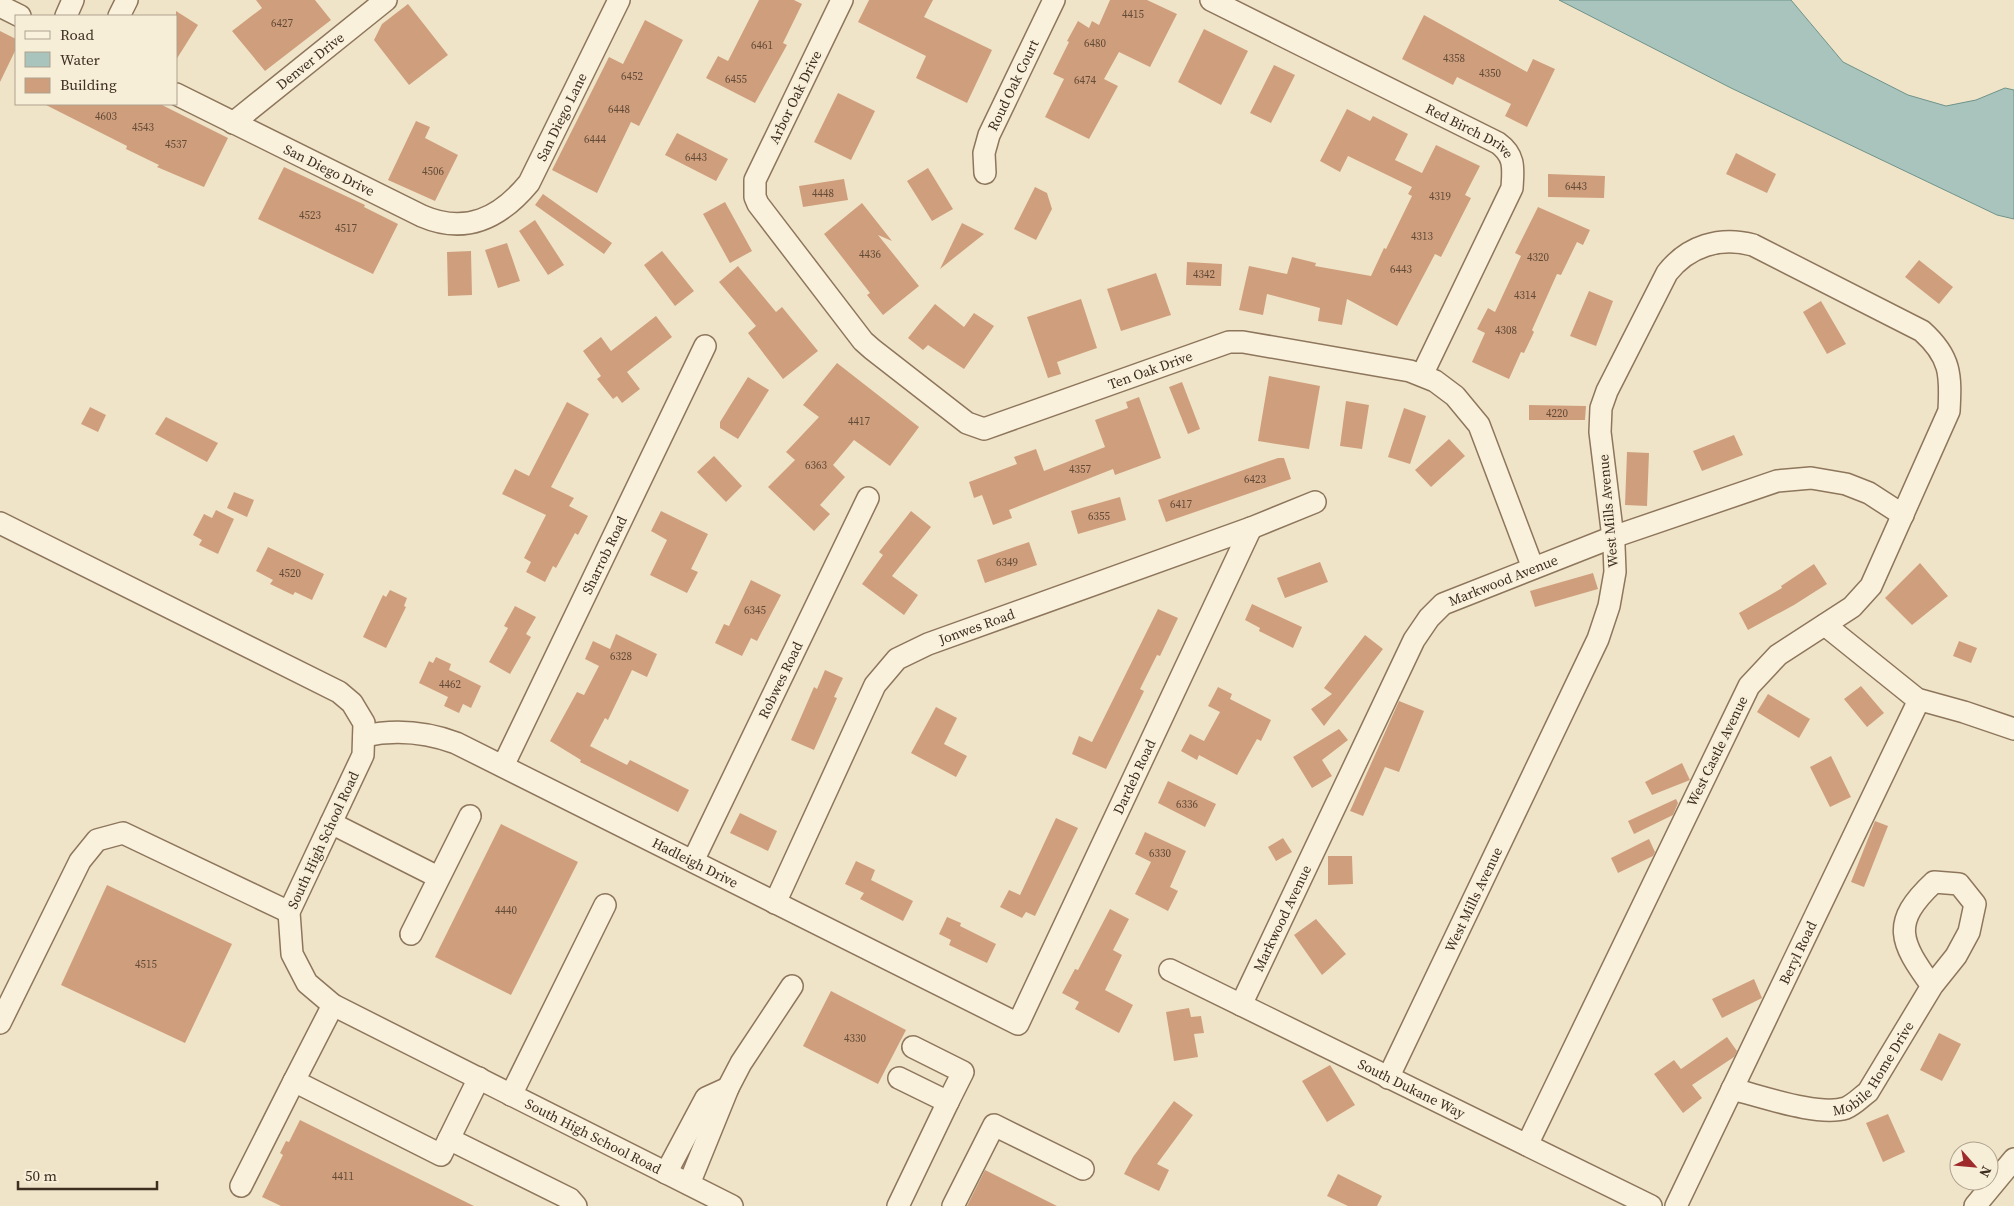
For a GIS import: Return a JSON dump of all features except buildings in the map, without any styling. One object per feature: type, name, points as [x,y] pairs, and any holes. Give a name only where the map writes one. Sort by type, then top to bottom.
[{"type":"street","points":[[66,15],[73,0]]},
{"type":"street","points":[[120,15],[127,0]]},
{"type":"street","name":"Denver Drive","points":[[233,123],[386,0]]},
{"type":"street","name":"San Diego Lane","points":[[487,218],[507,207],[529,183],[619,0]]},
{"type":"street","name":"Arbor Oak Drive","points":[[755,195],[755,180],[842,0]]},
{"type":"street","name":"Roud Oak Court","points":[[985,173],[984,152],[988,135],[1054,0]]},
{"type":"street","name":"Red Birch Drive","points":[[1211,0],[1498,143],[1512,160],[1514,168],[1512,188],[1422,375]]},
{"type":"street","points":[[0,6],[18,15]]},
{"type":"street","name":"San Diego Drive","points":[[178,95],[428,218],[458,224],[487,218]]},
{"type":"street","name":"Ten Oak Drive","points":[[755,195],[758,204],[863,341],[974,427],[988,428],[1229,342],[1243,342],[1404,369],[1422,375],[1455,396],[1479,425],[1533,568]]},
{"type":"street","name":"West Mills Avenue","points":[[1388,1078],[1598,639],[1609,606],[1614,580],[1612,536],[1600,432],[1603,402],[1667,273],[1678,260],[1701,246],[1727,241],[1753,245],[1913,324],[1930,338],[1942,355],[1950,379],[1951,398]]},
{"type":"street","name":"Sharrob Road","points":[[503,766],[705,346]]},
{"type":"street","name":"West Castle Avenue","points":[[1527,1145],[1748,686],[1778,655],[1852,607],[1871,586],[1944,423],[1951,398]]},
{"type":"street","name":"Markwood Avenue","points":[[1241,1005],[1420,628],[1443,604],[1612,536],[1768,483],[1811,478],[1846,484],[1869,493],[1903,514]]},
{"type":"street","name":"Robwes Road","points":[[692,861],[868,498]]},
{"type":"street","name":"Jonwes Road","points":[[775,903],[875,685],[897,660],[946,637],[1251,528],[1315,502]]},
{"type":"street","name":"South High School Road","points":[[0,523],[340,692],[357,709],[364,724],[363,755],[289,912],[292,954],[307,982],[333,1005],[732,1206]]},
{"type":"street","name":"Dardeb Road","points":[[1018,1024],[1251,528]]},
{"type":"street","points":[[1825,625],[1919,700],[1964,712],[2014,729]]},
{"type":"street","name":"Beryl Road","points":[[1676,1206],[1919,700]]},
{"type":"street","name":"Hadleigh Drive","points":[[364,736],[394,731],[440,738],[456,743],[1018,1024]]},
{"type":"street","points":[[411,934],[470,816]]},
{"type":"street","points":[[331,822],[438,878]]},
{"type":"street","points":[[0,1023],[80,861],[97,840],[123,833],[289,912]]},
{"type":"street","points":[[511,1095],[604,905]]},
{"type":"street","name":"South Dukane Way","points":[[1170,970],[1651,1206]]},
{"type":"street","points":[[689,1184],[728,1088],[741,1063],[792,986]]},
{"type":"street","name":"Mobile Home Drive","points":[[1732,1089],[1822,1111],[1848,1107],[1868,1092],[1932,986]]},
{"type":"street","points":[[241,1186],[333,1005]]},
{"type":"street","points":[[898,1206],[963,1072],[913,1047]]},
{"type":"street","points":[[294,1081],[440,1155],[479,1078]]},
{"type":"street","points":[[899,1078],[948,1102]]},
{"type":"street","points":[[666,1173],[706,1098],[728,1088]]},
{"type":"street","points":[[953,1206],[994,1125],[1083,1169]]},
{"type":"street","points":[[449,1139],[570,1199],[576,1206]]},
{"type":"street","points":[[1975,1206],[2014,1159]]},
{"type":"water","points":[[1559,0],[1791,0],[1843,62],[1908,95],[1946,106],[1976,100],[2005,88],[2014,90],[2014,219],[1997,215],[1731,88]]}]
